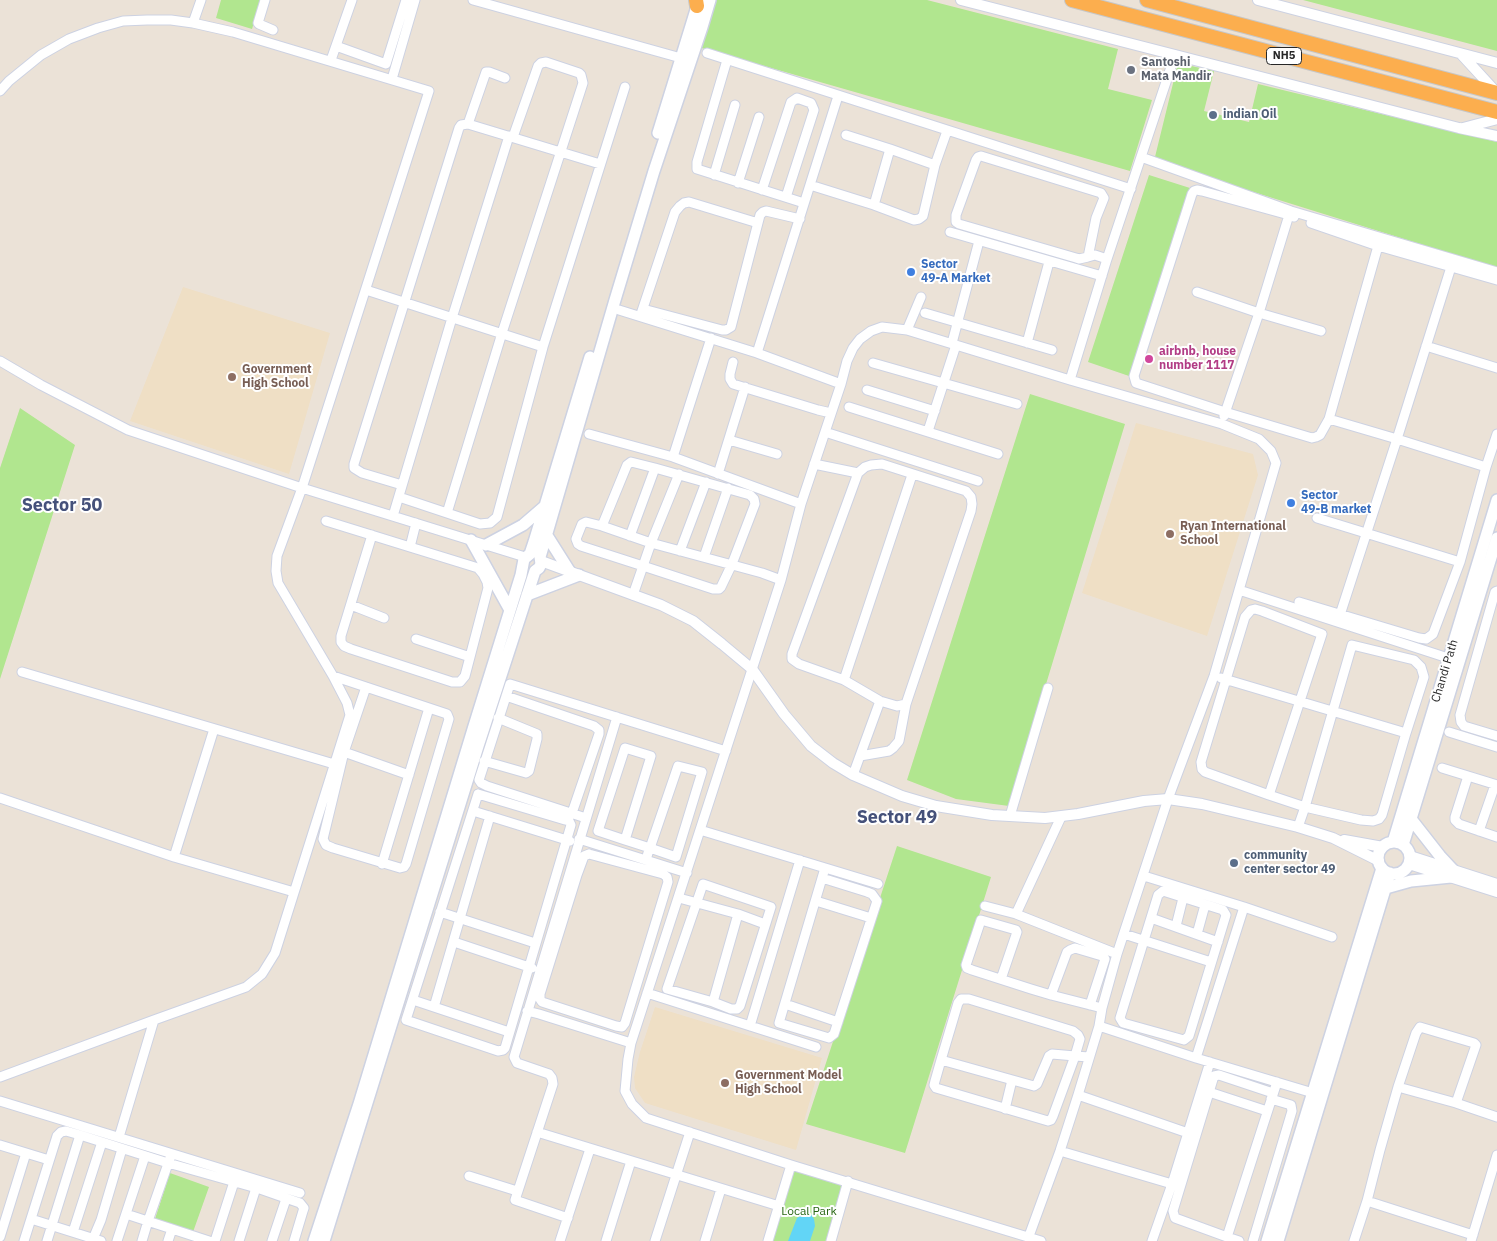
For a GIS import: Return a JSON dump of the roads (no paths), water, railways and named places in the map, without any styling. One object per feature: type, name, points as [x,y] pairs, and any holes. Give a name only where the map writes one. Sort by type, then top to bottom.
[{"type":"highway","name":"NH5","points":[[1072,0],[1497,112]]},
{"type":"highway","name":"NH5","points":[[1147,0],[1497,92]]},
{"type":"main road","points":[[324,1241],[527,594],[532,561],[546,505],[681,58],[700,1]]},
{"type":"main road","points":[[314,1241],[359,1104],[510,610],[546,534],[651,180],[702,26],[700,1]]},
{"type":"main road","name":"Chandi Path","points":[[1393,845],[1497,500]]},
{"type":"main road","points":[[486,545],[523,525],[546,505]]},
{"type":"main road","points":[[527,594],[574,573],[546,534]]},
{"type":"main road","name":"Chandi Path","points":[[1393,845],[1412,819],[1497,538]]},
{"type":"main road","points":[[471,540],[510,610]]},
{"type":"main road","points":[[1412,819],[1457,875]]},
{"type":"main road","points":[[1278,1241],[1386,888],[1384,868],[1379,854],[1393,845],[1409,852],[1410,860],[1401,872],[1384,868]]},
{"type":"main road","points":[[1267,1241],[1384,868]]},
{"type":"main road","points":[[1386,888],[1410,880],[1457,875]]},
{"type":"street","points":[[193,23],[201,0]]},
{"type":"street","points":[[265,0],[258,23],[273,30]]},
{"type":"street","points":[[336,46],[386,64],[406,0]]},
{"type":"street","points":[[392,79],[415,0]]},
{"type":"street","points":[[473,0],[681,58]]},
{"type":"street","points":[[961,0],[1459,128],[1497,136]]},
{"type":"street","points":[[1258,0],[1497,63]]},
{"type":"street","points":[[331,60],[350,1]]},
{"type":"street","points":[[0,91],[9,81],[41,55],[69,39],[98,28],[123,22],[147,20],[171,20],[193,23],[234,32],[430,91],[302,488],[277,556],[276,570],[278,583],[333,676],[347,703],[350,714],[275,954],[262,974],[246,987],[0,1077]]},
{"type":"street","points":[[706,53],[1131,189]]},
{"type":"street","points":[[1070,380],[1107,259],[1175,54]]},
{"type":"street","points":[[1462,54],[1497,92]]},
{"type":"street","points":[[727,60],[696,165],[698,169],[804,203]]},
{"type":"street","points":[[393,516],[452,318],[511,137],[538,66],[546,62],[581,75],[583,83],[502,334],[447,513]]},
{"type":"street","points":[[468,124],[486,72],[505,78]]},
{"type":"street","points":[[399,497],[480,524],[490,523],[497,517],[543,347],[625,87]]},
{"type":"street","points":[[757,353],[838,96]]},
{"type":"street","points":[[762,190],[791,102],[797,98],[810,103],[814,110],[786,197]]},
{"type":"street","points":[[714,175],[735,105]]},
{"type":"street","points":[[738,182],[758,117]]},
{"type":"street","points":[[1459,128],[1497,119]]},
{"type":"street","points":[[402,485],[362,473],[354,468],[354,464],[459,128],[461,125],[468,124],[600,164]]},
{"type":"street","points":[[810,185],[914,220],[919,219],[923,216],[934,165],[946,131]]},
{"type":"street","points":[[846,135],[934,165]]},
{"type":"street","points":[[874,205],[890,149]]},
{"type":"street","points":[[1088,257],[1096,218],[1104,198],[1101,193],[981,156],[976,160],[956,215],[956,222],[1076,258],[1088,257],[1095,254],[1107,259]]},
{"type":"street","points":[[1142,157],[1451,267],[1497,280]]},
{"type":"street","points":[[1379,242],[1329,419],[1320,435],[1312,438],[1139,384],[1134,380],[1192,194],[1197,190],[1379,242],[1497,272]]},
{"type":"street","points":[[642,312],[675,212],[684,203],[689,202],[758,223]]},
{"type":"street","points":[[619,310],[642,312],[722,330],[731,328],[760,215],[766,211],[800,219]]},
{"type":"street","points":[[1222,424],[1289,216]]},
{"type":"street","points":[[950,232],[1102,276]]},
{"type":"street","points":[[928,431],[944,384],[954,344],[957,322],[979,241]]},
{"type":"street","points":[[1027,343],[1049,262]]},
{"type":"street","points":[[1339,618],[1451,267]]},
{"type":"street","points":[[366,290],[543,347]]},
{"type":"street","points":[[1197,292],[1258,313],[1321,331]]},
{"type":"street","points":[[907,330],[921,297]]},
{"type":"street","points":[[642,312],[841,384]]},
{"type":"street","points":[[926,313],[1052,350]]},
{"type":"street","points":[[1029,1236],[1078,1095],[1099,1026],[1117,954],[1168,799],[1214,676],[1276,463],[1270,451],[1259,439],[1222,424],[907,330],[882,327],[871,331],[860,339],[852,348],[847,361],[814,464],[781,580],[631,1043],[625,1081],[626,1091],[632,1104],[646,1118],[1041,1241]]},
{"type":"street","points":[[673,457],[711,338]]},
{"type":"street","points":[[1426,346],[1497,368]]},
{"type":"street","points":[[0,361],[41,385],[128,430],[302,488],[574,573],[661,605],[693,621],[752,669],[811,746],[832,763],[893,792],[936,806],[1010,816],[1046,818],[1061,817],[1144,801],[1168,799],[1202,804],[1298,827],[1333,838],[1393,845]]},
{"type":"street","points":[[733,362],[730,379],[734,384],[831,413]]},
{"type":"street","points":[[873,363],[1017,404]]},
{"type":"street","points":[[718,474],[745,388]]},
{"type":"street","points":[[867,390],[935,411]]},
{"type":"street","points":[[849,407],[998,454]]},
{"type":"street","points":[[1329,419],[1486,467]]},
{"type":"street","points":[[825,432],[978,480]]},
{"type":"street","points":[[589,434],[673,457],[802,504]]},
{"type":"street","points":[[1239,590],[1339,618],[1426,639],[1433,634],[1460,562],[1497,434]]},
{"type":"street","points":[[729,440],[777,454]]},
{"type":"street","points":[[602,526],[630,462],[750,494],[756,504],[732,564],[719,589],[713,589],[578,544],[576,538],[582,524],[586,522],[651,543],[680,551],[732,564],[762,572],[781,580]]},
{"type":"street","points":[[814,464],[858,473]]},
{"type":"street","points":[[860,756],[889,751],[899,741],[906,704],[972,504],[972,497],[966,491],[882,464],[871,465],[858,473],[792,654],[792,659],[799,664],[844,680],[880,700],[897,706],[906,704]]},
{"type":"street","points":[[630,536],[655,468]]},
{"type":"street","points":[[633,595],[651,543],[679,474]]},
{"type":"street","points":[[844,680],[912,475]]},
{"type":"street","points":[[680,551],[706,482]]},
{"type":"street","points":[[704,557],[728,488]]},
{"type":"street","points":[[1317,518],[1460,562]]},
{"type":"street","points":[[326,521],[410,546],[478,568],[484,574],[488,588],[464,678],[460,682],[452,682],[344,646],[341,642],[340,636],[372,535]]},
{"type":"street","points":[[410,546],[416,523]]},
{"type":"street","points":[[1497,591],[1495,592],[1460,715],[1464,726],[1497,736]]},
{"type":"street","points":[[1300,602],[1448,658]]},
{"type":"street","points":[[351,605],[384,618]]},
{"type":"street","points":[[1269,795],[1322,634],[1262,611],[1251,610],[1245,617],[1202,762],[1202,769],[1205,772],[1269,795],[1305,807],[1361,820],[1373,821],[1379,819],[1424,677],[1421,667],[1414,660],[1352,645],[1305,807],[1298,827]]},
{"type":"street","points":[[416,639],[470,657]]},
{"type":"street","points":[[22,672],[334,764]]},
{"type":"street","points":[[333,676],[366,687],[429,708],[449,716],[406,864],[400,868],[333,848],[326,845],[323,839],[344,752],[366,687]]},
{"type":"street","points":[[1214,676],[1406,733]]},
{"type":"street","points":[[586,818],[487,786],[479,780],[510,684],[726,750]]},
{"type":"street","points":[[1010,816],[1048,688]]},
{"type":"street","points":[[506,696],[594,726],[599,730],[572,813]]},
{"type":"street","points":[[853,774],[880,700]]},
{"type":"street","points":[[382,864],[429,708]]},
{"type":"street","points":[[568,1218],[516,1201],[514,1198],[554,1084],[549,1074],[517,1064],[514,1057],[617,717]]},
{"type":"street","points":[[484,761],[526,773],[529,771],[537,734],[498,718]]},
{"type":"street","points":[[174,857],[214,729]]},
{"type":"street","points":[[1449,732],[1497,747]]},
{"type":"street","points":[[624,840],[651,756],[625,748],[598,831],[624,840],[650,848],[676,857],[702,772],[678,766],[650,848],[646,860]]},
{"type":"street","points":[[344,752],[408,775]]},
{"type":"street","points":[[1442,768],[1496,785],[1479,831]]},
{"type":"street","points":[[1468,776],[1455,820],[1459,824],[1497,837]]},
{"type":"street","points":[[478,794],[569,822],[571,829],[566,840],[505,1048],[498,1051],[406,1020],[478,794]]},
{"type":"street","points":[[0,798],[174,857],[294,892]]},
{"type":"street","points":[[473,811],[566,840],[579,841],[687,873]]},
{"type":"street","points":[[434,1007],[490,816]]},
{"type":"street","points":[[1016,914],[1061,817]]},
{"type":"street","points":[[700,830],[878,884]]},
{"type":"street","points":[[1333,838],[1384,868]]},
{"type":"street","points":[[589,854],[663,874],[667,877],[668,882],[659,908],[622,1027],[542,1002],[540,994],[584,856],[589,854]]},
{"type":"street","points":[[750,1026],[800,860]]},
{"type":"street","points":[[1410,860],[1457,875],[1497,884]]},
{"type":"street","points":[[822,878],[872,894],[877,901],[834,1034],[829,1038],[779,1023],[816,901],[822,878],[825,868]]},
{"type":"street","points":[[1457,875],[1497,892]]},
{"type":"street","points":[[1144,876],[1332,937]]},
{"type":"street","points":[[703,884],[771,907],[740,1006],[737,1009],[730,1009],[713,1002],[667,989],[696,902],[703,884]]},
{"type":"street","points":[[1163,892],[1183,898],[1223,910],[1226,915],[1189,1036],[1184,1040],[1123,1023],[1120,1018],[1158,895],[1163,892]]},
{"type":"street","points":[[679,898],[738,914],[765,924]]},
{"type":"street","points":[[1176,926],[1183,898]]},
{"type":"street","points":[[816,901],[871,918]]},
{"type":"street","points":[[1197,934],[1205,905]]},
{"type":"street","points":[[985,906],[1016,914],[1117,954]]},
{"type":"street","points":[[1196,1058],[1244,907]]},
{"type":"street","points":[[659,908],[674,912]]},
{"type":"street","points":[[440,912],[535,943]]},
{"type":"street","points":[[713,1002],[738,914]]},
{"type":"street","points":[[1152,918],[1218,942]]},
{"type":"street","points":[[1001,979],[1017,932],[1016,930],[981,920],[966,966],[967,968],[1001,979],[1051,995],[1102,1008]]},
{"type":"street","points":[[1124,934],[1211,962]]},
{"type":"street","points":[[454,942],[539,970]]},
{"type":"street","points":[[1051,995],[1067,952],[1075,948],[1102,956],[1105,959],[1090,1005]]},
{"type":"street","points":[[647,993],[816,1047]]},
{"type":"street","points":[[965,998],[1073,1031],[1080,1039],[1075,1056],[1052,1120],[1048,1121],[936,1088],[934,1085],[958,1003],[961,999],[965,998]]},
{"type":"street","points":[[412,1000],[509,1032]]},
{"type":"street","points":[[785,1004],[838,1022]]},
{"type":"street","points":[[527,1011],[631,1043]]},
{"type":"street","points":[[118,1137],[154,1020]]},
{"type":"street","points":[[1099,1026],[1196,1058],[1313,1093]]},
{"type":"street","points":[[1354,1241],[1367,1201],[1398,1087],[1417,1030],[1420,1027],[1476,1045],[1456,1103]]},
{"type":"street","points":[[941,1060],[1034,1086],[1037,1084],[1049,1056],[1052,1054],[1089,1057]]},
{"type":"street","points":[[1152,1241],[1210,1062]]},
{"type":"street","points":[[1239,1241],[1180,1221],[1173,1214],[1214,1076],[1219,1075],[1291,1105],[1292,1111],[1253,1241]]},
{"type":"street","points":[[1005,1109],[1012,1080]]},
{"type":"street","points":[[1227,1237],[1276,1082]]},
{"type":"street","points":[[1398,1087],[1456,1103],[1497,1117]]},
{"type":"street","points":[[1209,1092],[1267,1111]]},
{"type":"street","points":[[1078,1095],[1188,1133]]},
{"type":"street","points":[[0,1101],[300,1193]]},
{"type":"street","points":[[24,1241],[57,1136],[66,1131],[168,1164],[256,1188],[300,1203],[304,1208],[294,1241]]},
{"type":"street","points":[[536,1132],[779,1206]]},
{"type":"street","points":[[655,1241],[690,1132]]},
{"type":"street","points":[[47,1241],[80,1135]]},
{"type":"street","points":[[73,1232],[102,1142]]},
{"type":"street","points":[[0,1156],[2,1145],[49,1160]]},
{"type":"street","points":[[31,1218],[97,1240],[100,1220],[122,1148]]},
{"type":"street","points":[[560,1241],[590,1149]]},
{"type":"street","points":[[1060,1151],[1172,1184]]},
{"type":"street","points":[[0,1237],[26,1153]]},
{"type":"street","points":[[142,1241],[171,1153]]},
{"type":"street","points":[[1367,1201],[1472,1238],[1497,1155]]},
{"type":"street","points":[[117,1241],[145,1156]]},
{"type":"street","points":[[606,1241],[631,1161]]},
{"type":"street","points":[[768,1241],[792,1165]]},
{"type":"street","points":[[469,1176],[517,1191]]},
{"type":"street","points":[[831,1241],[848,1181]]},
{"type":"street","points":[[215,1241],[234,1182]]},
{"type":"street","points":[[239,1241],[256,1188]]},
{"type":"street","points":[[705,1241],[721,1189]]},
{"type":"street","points":[[272,1241],[286,1199]]},
{"type":"street","points":[[126,1214],[172,1229],[192,1238],[209,1241]]},
{"type":"street","points":[[168,1241],[172,1229]]},
{"type":"water","points":[[805,1213],[811,1214],[814,1219],[815,1226],[810,1241],[788,1241],[797,1218]]},
{"type":"place","name":"Santoshi Mata Mandir","points":[[1131,70]]},
{"type":"place","name":"indian Oil","points":[[1213,115]]},
{"type":"place","name":"Sector 49-A Market","points":[[911,272]]},
{"type":"place","name":"airbnb, house number 1117","points":[[1149,359]]},
{"type":"place","name":"Government High School","points":[[232,377]]},
{"type":"place","name":"Sector 49-B market","points":[[1291,503]]},
{"type":"place","name":"Ryan International School","points":[[1170,534]]},
{"type":"place","name":"community center sector 49","points":[[1234,863]]},
{"type":"place","name":"Government Model High School","points":[[725,1083]]},
{"type":"district","name":"Sector 50","points":[[62,506]]},
{"type":"district","name":"Sector 49","points":[[897,818]]},
{"type":"park label","name":"Local Park","points":[[809,1212]]}]
